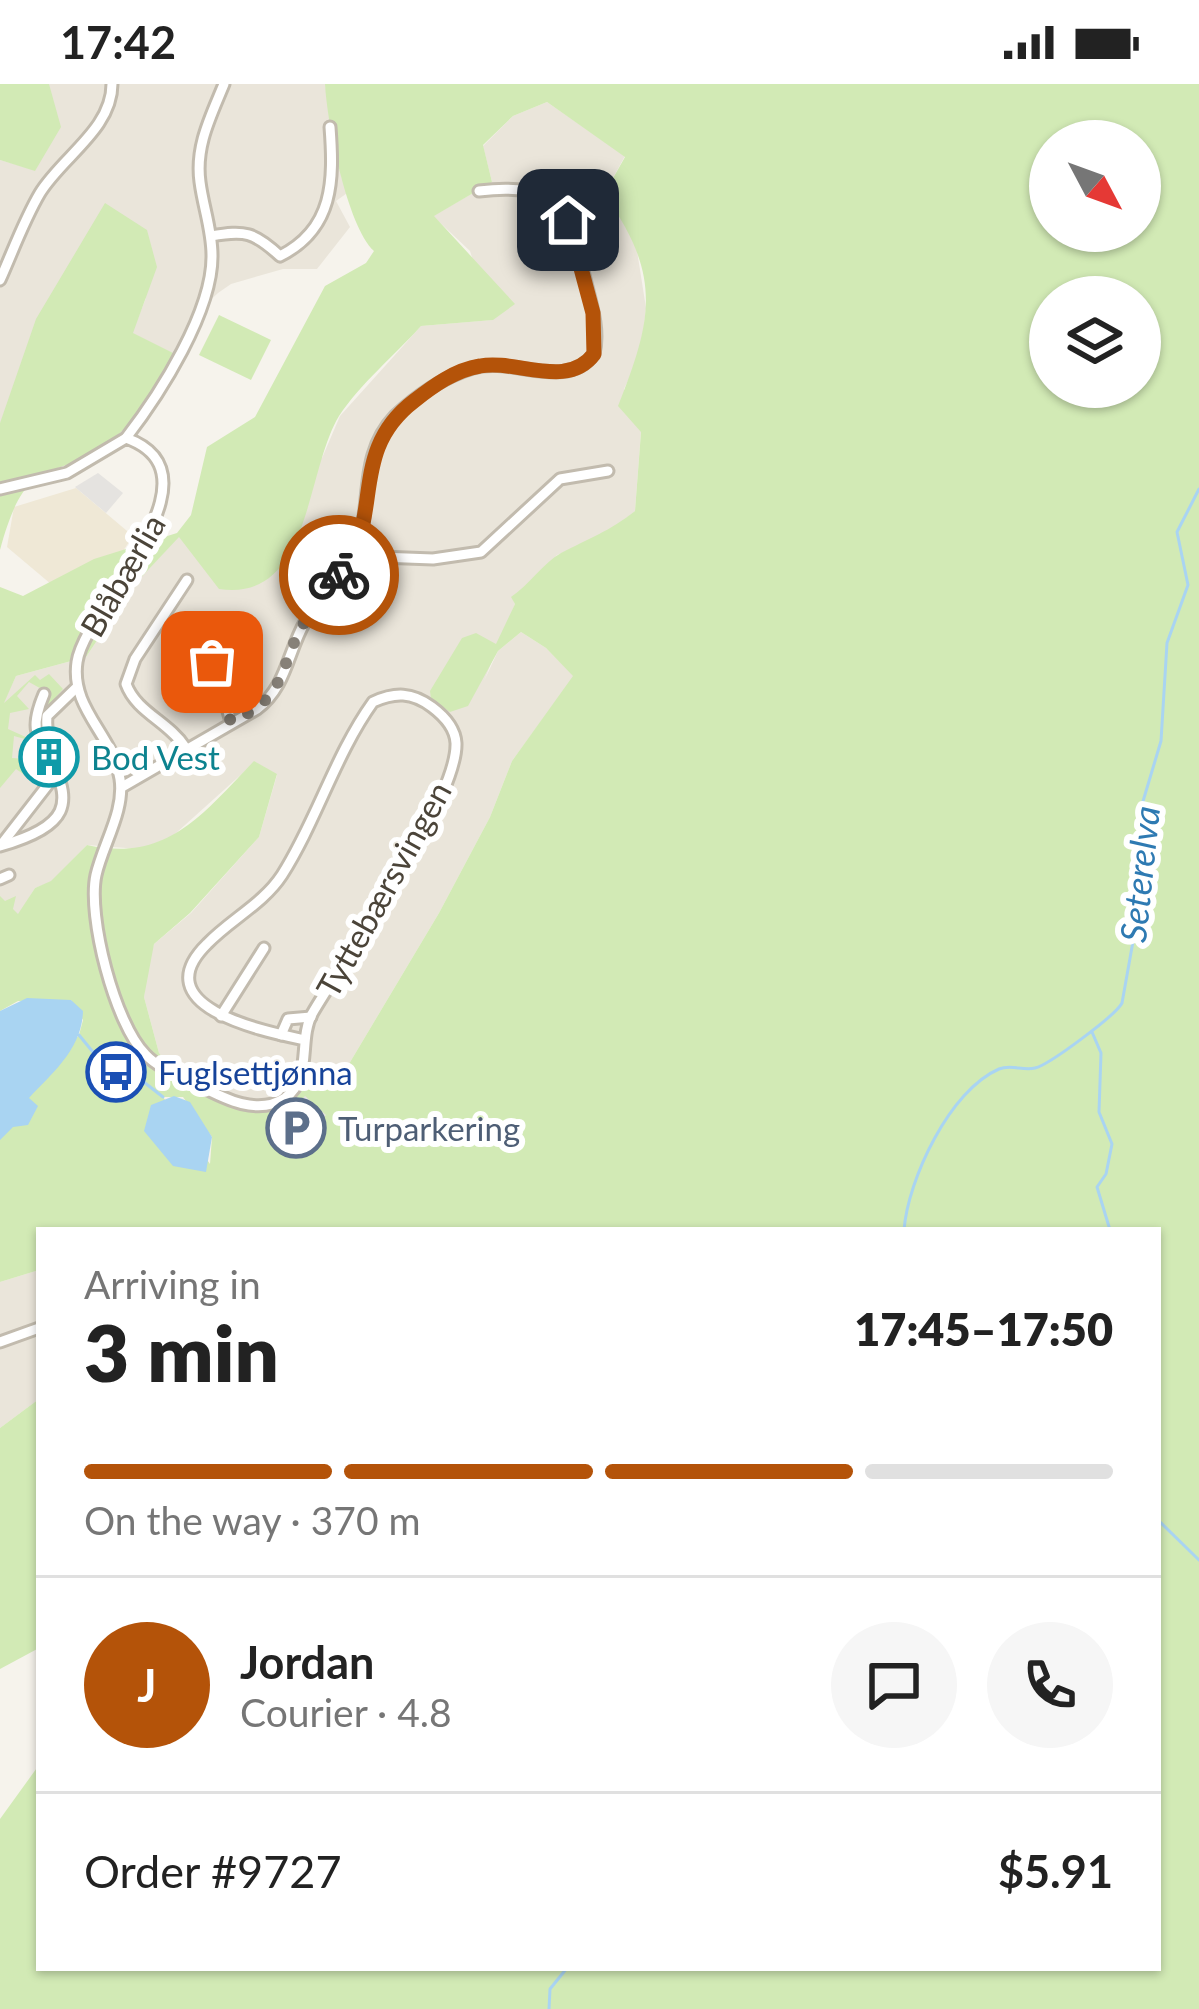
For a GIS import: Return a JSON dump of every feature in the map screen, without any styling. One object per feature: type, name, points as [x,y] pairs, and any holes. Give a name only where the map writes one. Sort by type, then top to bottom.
[{"type":"street","points":[[0,280],[53,172],[98,125],[112,84]]},
{"type":"street","points":[[0,489],[67,472],[126,438],[161,386],[203,302],[211,236],[200,148],[224,84]]},
{"type":"street","points":[[211,236],[241,230],[254,232],[280,256],[295,248],[332,194],[330,127]]},
{"type":"street","points":[[122,787],[148,776],[184,747],[257,710],[275,692],[302,627],[353,556],[369,464],[399,413],[441,382],[475,367],[501,364],[565,373],[584,367],[596,348],[576,239],[562,212],[533,191],[479,191]]},
{"type":"street","name":"Blåbærlia","points":[[58,763],[47,716],[77,687],[82,643],[162,511],[164,494],[155,464],[143,447],[126,438]]},
{"type":"street","points":[[353,556],[433,560],[481,552],[515,525],[550,485],[568,476],[608,471]]},
{"type":"street","points":[[184,747],[175,732],[136,702],[125,684],[135,658],[187,580]]},
{"type":"street","points":[[222,668],[221,694],[231,722]]},
{"type":"street","points":[[77,687],[116,760],[122,787],[96,876],[94,916],[121,1014],[142,1052],[219,1096],[258,1106],[284,1099],[296,1085],[304,1040],[253,1031],[221,1016],[264,948]]},
{"type":"street","points":[[1,846],[40,830],[57,814],[63,798],[58,763],[35,730],[34,713],[44,694]]},
{"type":"street","name":"Tyttebærsvingen","points":[[221,1016],[195,990],[195,961],[281,878],[373,702],[401,694],[420,699],[448,721],[456,744],[453,759],[397,878],[311,1017],[304,1040]]},
{"type":"street","points":[[1,846],[58,763]]},
{"type":"street","name":"Tyttebærsvingen","points":[[280,1035],[289,1019],[311,1017]]},
{"type":"street","points":[[0,1342],[36,1329]]},
{"type":"shaded area","points":[[49,84],[325,84],[342,179],[350,191],[336,201],[350,227],[317,269],[283,269],[231,284],[218,293],[203,307],[176,355],[132,333],[146,298],[0,423],[0,160],[35,170]]},
{"type":"shaded area","points":[[547,102],[625,156],[604,194],[635,238],[646,308],[641,353],[624,389],[641,431],[635,511],[606,535],[557,555],[535,581],[512,597],[515,604],[484,681],[498,651],[521,632],[546,648],[574,676],[512,761],[490,817],[439,913],[340,1079],[309,1079],[290,1095],[260,1101],[217,1096],[173,1070],[159,1053],[144,997],[147,966],[154,944],[191,913],[259,837],[277,775],[255,762],[165,843],[139,849],[87,845],[51,882],[35,888],[19,914],[0,925],[0,710],[16,676],[86,657],[134,585],[179,536],[322,458],[340,416],[421,326],[492,320],[470,251],[433,216],[492,182],[483,146],[513,116]]},
{"type":"shaded area","points":[[98,473],[123,493],[106,513],[75,487]]},
{"type":"shaded area","points":[[76,488],[133,536],[83,611],[7,547],[14,507]]},
{"type":"shaded area","name":"Turparkering","points":[[305,1096],[326,1115],[289,1158],[267,1141]]},
{"type":"shaded area","points":[[36,1271],[36,1401],[0,1428],[0,1282]]},
{"type":"green space","points":[[0,84],[49,84],[61,127],[35,171],[0,160]]},
{"type":"green space","points":[[325,84],[1199,84],[1199,2009],[0,2009],[0,1819],[36,1769],[36,1971],[1161,1971],[1161,1227],[36,1227],[36,1271],[0,1282],[0,1127],[79,1035],[83,1020],[71,1000],[18,1001],[0,1011],[0,896],[5,901],[16,896],[13,909],[18,914],[35,888],[51,881],[87,845],[140,847],[181,830],[254,761],[277,774],[259,837],[190,913],[154,944],[144,997],[159,1053],[173,1070],[218,1096],[260,1101],[290,1095],[309,1079],[340,1079],[439,913],[490,817],[512,761],[573,676],[546,648],[521,632],[498,651],[468,706],[450,712],[431,699],[430,691],[462,638],[476,633],[496,644],[515,604],[511,597],[554,557],[635,511],[641,432],[618,406],[639,347],[646,297],[636,249],[604,194],[625,157],[547,102],[513,116],[483,145],[492,182],[434,216],[515,304],[493,320],[421,326],[357,393],[339,416],[301,529],[272,576],[249,588],[219,589],[179,537],[134,585],[86,657],[16,676],[4,703],[35,675],[40,680],[49,674],[63,689],[44,711],[45,738],[38,731],[45,691],[29,682],[17,696],[29,709],[10,713],[8,729],[39,743],[14,736],[12,758],[41,760],[26,776],[16,769],[0,788],[0,587],[23,596],[94,559],[177,533],[191,515],[207,447],[255,417],[325,286],[366,263],[374,251],[347,197]],"holes":[[[163,1097],[183,1097],[212,1137],[210,1164]]]},
{"type":"green space","points":[[105,203],[147,230],[157,267],[133,333],[173,353],[144,405],[121,432],[98,450],[34,481],[22,494],[0,550],[0,423],[36,319]]},
{"type":"green space","points":[[219,315],[271,340],[251,380],[199,355]]},
{"type":"green space","points":[[36,1401],[36,1650],[0,1669],[0,1428]]},
{"type":"water","name":"Fuglsettjønna","points":[[27,998],[71,1000],[83,1011],[81,1025],[65,1059],[29,1098],[38,1106],[28,1125],[13,1127],[0,1140],[0,1011]]},
{"type":"water","points":[[174,1096],[190,1102],[212,1137],[206,1172],[173,1166],[144,1131],[151,1105]]},
{"type":"waterway","name":"Seterelva","points":[[904,1227],[923,1162],[964,1096],[999,1069],[1043,1065],[1096,1028],[1122,1003],[1144,880],[1138,818],[1161,741],[1167,643],[1188,585],[1177,532],[1199,489]]},
{"type":"waterway","points":[[1092,1032],[1101,1053],[1099,1112],[1112,1144],[1106,1174],[1097,1187],[1109,1227]]},
{"type":"waterway","points":[[79,1035],[97,1057],[116,1064]]},
{"type":"waterway","points":[[136,1076],[163,1097]]},
{"type":"waterway","points":[[1161,1523],[1199,1560]]},
{"type":"waterway","name":"Seterelva","points":[[549,2009],[550,1989],[565,1971]]},
{"type":"way so far","points":[[212,662],[222,668],[221,694],[231,722],[257,710],[275,692],[302,627],[339,575]]},
{"type":"place","name":"Bod Vest","points":[[49,757]]},
{"type":"place","name":"Fuglsettjønna","points":[[116,1072]]},
{"type":"place","name":"Turparkering","points":[[296,1128]]},
{"type":"route","points":[[339,575],[357,547],[369,464],[377,442],[399,413],[450,376],[475,367],[501,364],[565,373],[584,367],[594,354],[593,313],[568,220]]}]
